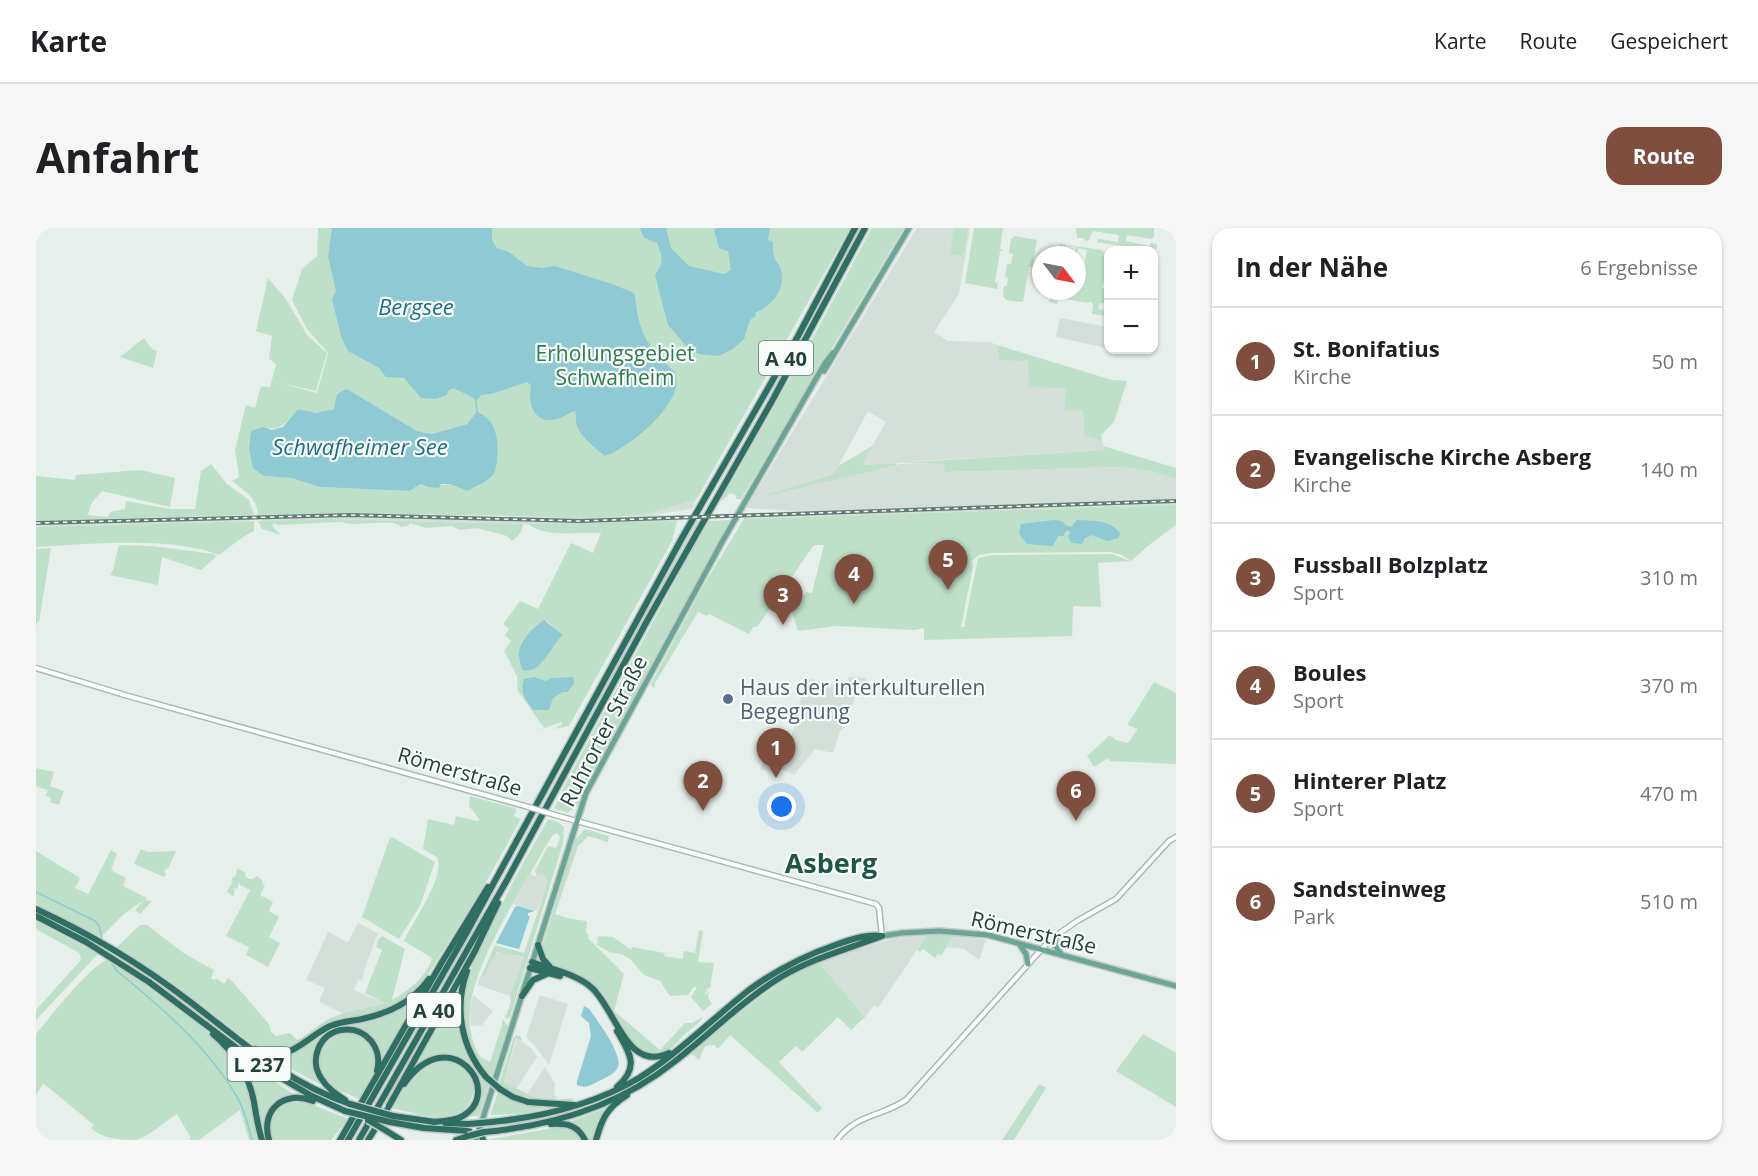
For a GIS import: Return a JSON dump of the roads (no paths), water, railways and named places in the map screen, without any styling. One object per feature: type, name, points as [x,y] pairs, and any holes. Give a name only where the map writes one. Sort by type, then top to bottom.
[{"type":"highway","name":"A 40","points":[[348,1140],[504,864],[650,596],[798,336],[855,228]]},
{"type":"highway","name":"A 40","points":[[359,1140],[507,880],[624,662],[794,361],[865,228]]},
{"type":"highway","points":[[338,1140],[481,896],[504,864]]},
{"type":"highway","points":[[368,1140],[475,951],[495,912],[507,880]]},
{"type":"highway","name":"L 237","points":[[36,909],[81,931],[131,961],[289,1077],[321,1092],[392,1119],[424,1128],[468,1130],[492,1122],[554,1113],[612,1091],[639,1077],[680,1048],[743,995],[789,965],[822,950],[869,934],[882,936]]},
{"type":"highway","name":"L 237","points":[[36,916],[114,959],[198,1018],[262,1067],[324,1102],[359,1116],[433,1122],[468,1130]]},
{"type":"highway","name":"L 237","points":[[484,1130],[545,1123],[584,1111],[639,1086],[673,1063],[746,1001],[782,976],[819,958],[882,936]]},
{"type":"highway","points":[[538,945],[543,959],[553,972],[577,982],[591,992],[627,1048],[631,1061],[629,1073],[612,1091]]},
{"type":"highway","points":[[475,951],[463,984],[461,1019],[462,1032],[477,1066],[486,1077],[513,1097],[528,1102],[574,1105]]},
{"type":"highway","points":[[237,1040],[265,1054],[291,1052],[329,1027],[379,1015],[402,1004],[422,988],[445,957]]},
{"type":"highway","points":[[531,965],[580,980],[592,988],[630,1045],[640,1055],[659,1058],[680,1048]]},
{"type":"highway","points":[[522,996],[533,980],[553,972]]},
{"type":"highway","points":[[198,1018],[203,1026],[232,1053],[245,1074],[254,1100],[262,1140]]},
{"type":"highway","points":[[351,1104],[327,1087],[320,1077],[315,1059],[322,1042],[329,1035],[342,1030],[353,1030],[371,1039],[379,1057],[374,1080]]},
{"type":"highway","points":[[389,1106],[408,1079],[424,1064],[445,1057],[457,1060],[468,1067],[476,1080],[475,1102],[459,1118],[433,1122]]},
{"type":"highway","points":[[596,1140],[606,1113],[639,1086]]},
{"type":"highway","points":[[268,1140],[266,1126],[269,1116],[282,1101],[298,1097],[324,1102]]},
{"type":"highway","points":[[359,1116],[401,1140]]},
{"type":"highway","points":[[545,1123],[571,1125],[581,1132],[585,1140]]},
{"type":"highway","points":[[456,1140],[468,1130],[484,1130],[483,1140]]},
{"type":"main road","name":"Ruhrorter Straße","points":[[476,1140],[484,1130],[531,965],[576,821],[591,783],[749,495],[825,363],[909,228]]},
{"type":"main road","name":"Römerstraße","points":[[882,936],[918,932],[961,932],[988,935],[1176,986]]},
{"type":"main road","points":[[1056,935],[1056,947],[1062,955]]},
{"type":"main road","points":[[1019,944],[1025,951],[1028,964]]},
{"type":"street","name":"Römerstraße","points":[[36,668],[128,696],[876,904],[879,908],[882,936]]},
{"type":"street","points":[[837,1140],[853,1123],[887,1111],[906,1100],[1056,935],[1116,899],[1165,845],[1176,837]]},
{"type":"water","name":"Bergsee","points":[[332,228],[492,228],[492,240],[497,248],[509,252],[527,266],[542,268],[555,266],[634,293],[641,329],[658,356],[675,372],[675,391],[664,410],[646,430],[625,446],[605,456],[582,435],[576,424],[575,411],[553,420],[540,418],[531,404],[531,385],[527,382],[481,395],[476,402],[472,397],[453,388],[448,391],[447,395],[435,399],[421,398],[404,378],[386,377],[379,368],[348,351],[341,336],[332,299],[336,291],[328,257]]},
{"type":"water","points":[[640,228],[666,228],[671,248],[689,266],[724,274],[731,270],[728,251],[719,248],[714,230],[717,228],[770,228],[768,240],[773,242],[775,258],[781,269],[780,290],[767,306],[755,313],[756,316],[750,320],[744,339],[733,349],[718,356],[699,354],[689,349],[668,325],[655,275],[662,260],[660,252],[657,243],[644,238]]},
{"type":"water","name":"Schwafheimer See","points":[[347,389],[417,431],[432,434],[467,424],[477,412],[483,415],[492,425],[497,437],[497,462],[493,474],[467,491],[450,484],[441,484],[439,488],[421,484],[409,491],[320,487],[291,478],[264,476],[253,468],[249,449],[251,431],[264,427],[272,430],[283,427],[298,409],[316,413],[334,409],[337,394]]},
{"type":"water","points":[[1077,520],[1106,523],[1116,528],[1120,533],[1119,538],[1107,541],[1091,535],[1085,538],[1082,544],[1071,543],[1068,536],[1071,532],[1067,530],[1063,536],[1058,536],[1053,546],[1027,544],[1019,534],[1021,524],[1062,521],[1067,526],[1072,526]]},
{"type":"water","points":[[544,620],[563,635],[540,664],[529,670],[522,670],[519,655],[521,645],[531,631]]},
{"type":"water","points":[[534,677],[545,681],[552,678],[573,677],[574,684],[567,692],[553,698],[549,710],[533,710],[526,699],[523,688],[524,679]]},
{"type":"water","points":[[515,907],[535,911],[528,913],[530,916],[519,949],[496,943]]},
{"type":"water","points":[[584,1006],[589,1009],[608,1037],[619,1061],[617,1069],[612,1074],[583,1087],[577,1085],[577,1081],[591,1036],[589,1023],[581,1016]]},
{"type":"waterway","points":[[476,402],[477,412]]},
{"type":"waterway","points":[[36,892],[95,921],[102,938]]},
{"type":"waterway","points":[[112,964],[183,1029],[212,1061],[240,1102],[252,1140]]},
{"type":"railway","points":[[36,523],[350,515],[580,521],[1176,501]]},
{"type":"place","name":"Hinterer Platz","points":[[948,590]]},
{"type":"place","name":"Boules","points":[[854,604]]},
{"type":"place","name":"Fussball Bolzplatz","points":[[783,625]]},
{"type":"place","name":"Haus der interkulturellen Begegnung","points":[[728,699]]},
{"type":"place","name":"St. Bonifatius","points":[[776,778]]},
{"type":"place","name":"Evangelische Kirche Asberg","points":[[703,811]]},
{"type":"place","name":"Sandsteinweg","points":[[1076,821]]},
{"type":"district","name":"Asberg","points":[[831,862]]},
{"type":"park label","name":"Erholungsgebiet Schwafheim","points":[[615,365]]}]
